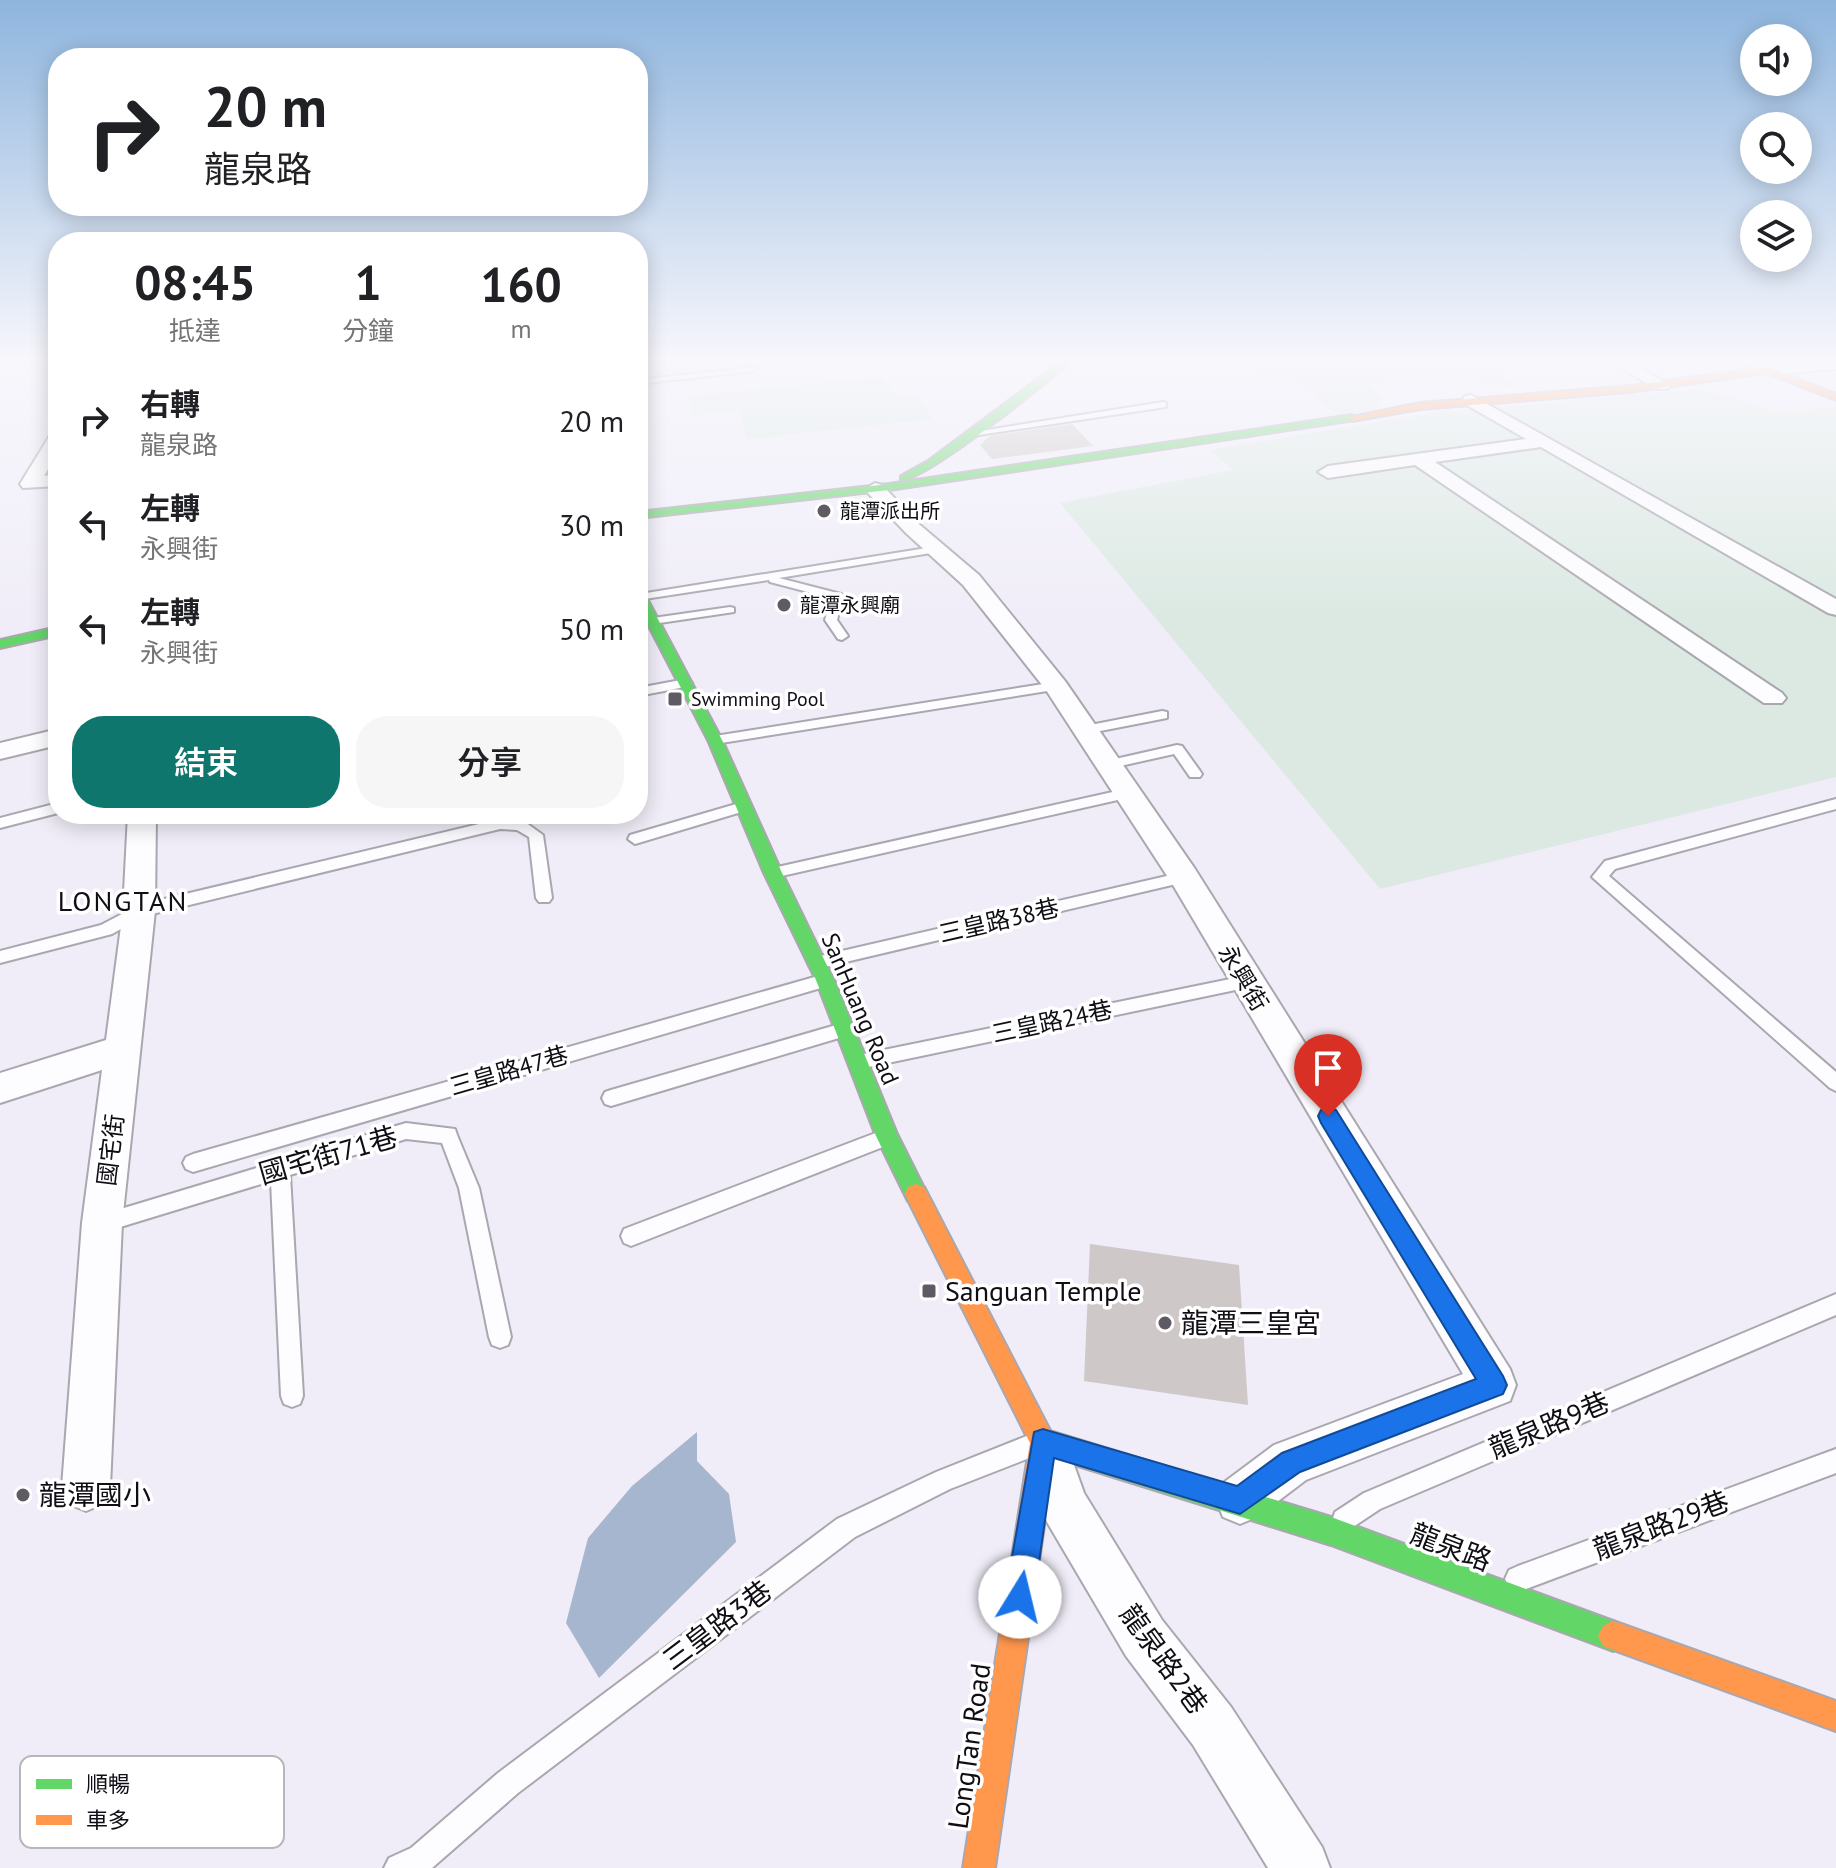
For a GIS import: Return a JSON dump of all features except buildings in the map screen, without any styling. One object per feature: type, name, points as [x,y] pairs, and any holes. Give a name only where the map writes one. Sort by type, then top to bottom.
[{"type":"street","points":[[882,488],[932,463],[952,448]]},
{"type":"street","points":[[648,514],[882,488],[1149,448]]},
{"type":"street","points":[[1328,472],[1499,448]]},
{"type":"street","points":[[1552,448],[1836,608]]},
{"type":"street","points":[[48,453],[30,484],[48,481]]},
{"type":"street","points":[[1419,460],[1773,698]]},
{"type":"street","name":"永興街","points":[[882,488],[913,529],[971,580],[1056,686],[1184,877],[1245,982],[1494,1385],[1291,1462],[1240,1500]]},
{"type":"street","name":"SanHuang Road","points":[[649,624],[686,683],[715,740],[773,873],[825,980],[887,1136],[1043,1442]]},
{"type":"street","points":[[0,644],[48,633]]},
{"type":"street","points":[[0,751],[48,739]]},
{"type":"street","name":"國宅街","points":[[86,1487],[102,1223],[139,911],[142,824]]},
{"type":"street","points":[[0,1088],[123,1049]]},
{"type":"street","name":"龍泉路","points":[[1043,1442],[1240,1500],[1331,1531],[1836,1716]]},
{"type":"street","name":"LongTan Road","points":[[979,1868],[1043,1442]]},
{"type":"street","name":"龍泉路2巷","points":[[1043,1442],[1064,1505],[1144,1638],[1212,1726],[1301,1868]]},
{"type":"lane","points":[[648,594],[768,578],[939,549]]},
{"type":"lane","points":[[768,578],[837,596],[831,620],[842,636]]},
{"type":"lane","points":[[649,624],[730,610]]},
{"type":"lane","points":[[648,690],[686,683]]},
{"type":"lane","points":[[715,740],[1056,686]]},
{"type":"lane","points":[[1085,730],[1162,715]]},
{"type":"lane","points":[[1107,765],[1177,749],[1195,774]]},
{"type":"lane","points":[[773,873],[1126,794]]},
{"type":"lane","points":[[1836,804],[1610,865],[1600,877],[1836,1083]]},
{"type":"lane","points":[[635,839],[743,807]]},
{"type":"lane","points":[[0,823],[48,811]]},
{"type":"lane","points":[[0,957],[106,930],[139,911],[500,824],[520,825],[536,835],[544,898]]},
{"type":"lane","name":"三皇路38巷","points":[[815,963],[1184,877]]},
{"type":"lane","name":"三皇路47巷","points":[[193,1163],[825,980]]},
{"type":"lane","name":"三皇路24巷","points":[[858,1062],[1245,982]]},
{"type":"lane","points":[[611,1098],[845,1029]]},
{"type":"lane","name":"國宅街71巷","points":[[102,1223],[406,1131],[448,1135],[469,1188],[500,1337]]},
{"type":"lane","points":[[631,1236],[887,1136]]},
{"type":"lane","points":[[280,1169],[292,1396]]},
{"type":"lane","name":"龍泉路9巷","points":[[1331,1531],[1372,1501],[1836,1304]]},
{"type":"lane","name":"三皇路3巷","points":[[410,1863],[508,1783],[846,1528],[944,1480],[1043,1442]]},
{"type":"lane","name":"龍泉路29巷","points":[[1486,1590],[1836,1461]]},
{"type":"shaded area","points":[[1836,448],[1836,777],[1380,889],[1060,503],[1233,470],[1210,450]]},
{"type":"water","points":[[697,1432],[697,1461],[729,1494],[736,1542],[599,1678],[566,1623],[588,1538],[632,1486]]},
{"type":"traffic: fast","points":[[905,478],[952,448]]},
{"type":"traffic: fast","points":[[648,514],[889,487],[1150,448]]},
{"type":"traffic: fast","points":[[648,612],[715,740],[773,873],[825,980],[887,1136],[916,1194]]},
{"type":"traffic: fast","points":[[0,644],[48,633]]},
{"type":"traffic: fast","points":[[1043,1442],[1331,1531],[1613,1636]]},
{"type":"traffic: slow","points":[[916,1194],[1043,1442]]},
{"type":"traffic: slow","points":[[979,1868],[1043,1442]]},
{"type":"traffic: slow","points":[[1613,1636],[1836,1716]]},
{"type":"place","name":"龍潭派出所","points":[[824,511]]},
{"type":"place","name":"龍潭永興廟","points":[[784,605]]},
{"type":"place","name":"Swimming Pool","points":[[675,699]]},
{"type":"place","name":"Sanguan Temple","points":[[929,1291]]},
{"type":"place","name":"龍潭三皇宮","points":[[1165,1323]]},
{"type":"place","name":"龍潭國小","points":[[23,1495]]},
{"type":"district","name":"LONGTAN","points":[[123,901]]},
{"type":"route","points":[[1020,1597],[1043,1442],[1240,1500],[1291,1462],[1494,1385],[1328,1116]]}]
